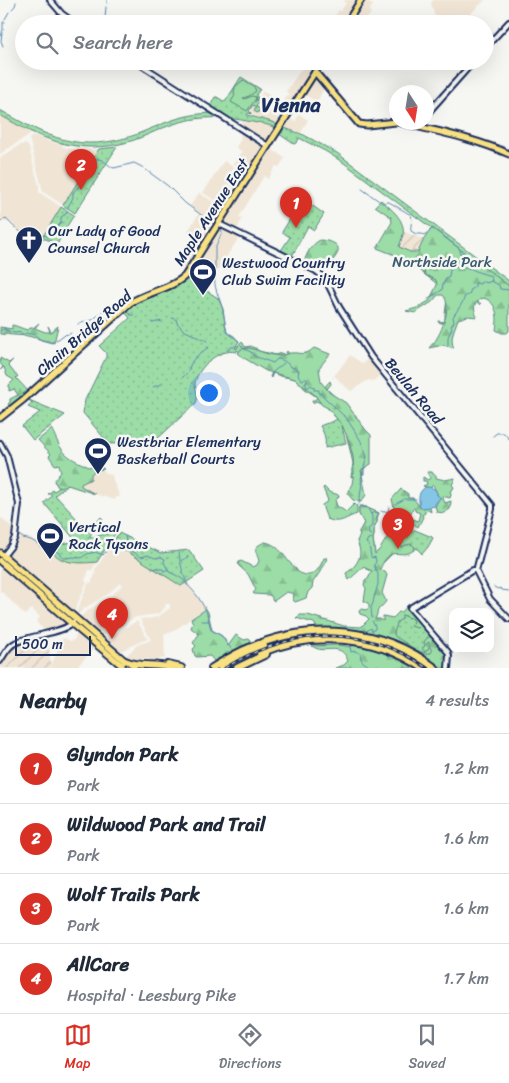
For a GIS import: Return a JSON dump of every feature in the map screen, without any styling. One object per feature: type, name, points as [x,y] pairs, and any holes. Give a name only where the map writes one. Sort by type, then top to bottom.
[{"type":"highway","points":[[1,557],[132,668]]},
{"type":"highway","points":[[210,668],[249,648],[272,640],[317,632],[358,634],[374,637],[417,654],[441,668]]},
{"type":"highway","points":[[216,668],[236,655],[256,647],[307,636],[341,635],[384,644],[400,650],[430,668]]},
{"type":"highway","points":[[230,668],[256,654],[276,647],[295,642],[324,639],[346,640],[374,645],[399,654],[423,668]]},
{"type":"highway","points":[[221,668],[253,651],[285,640]]},
{"type":"highway","points":[[237,668],[277,650],[320,642],[357,644],[382,650],[417,668]]},
{"type":"highway","points":[[100,644],[104,645],[132,668]]},
{"type":"highway","points":[[393,644],[413,653],[435,668]]},
{"type":"highway","points":[[125,664],[142,667],[172,667]]},
{"type":"highway","points":[[158,668],[172,667]]},
{"type":"main road","points":[[50,0],[63,15]]},
{"type":"main road","points":[[352,15],[361,0]]},
{"type":"main road","points":[[494,37],[509,22]]},
{"type":"main road","points":[[149,70],[268,146]]},
{"type":"main road","points":[[434,106],[466,70]]},
{"type":"main road","points":[[315,72],[325,80],[360,124],[389,123]]},
{"type":"main road","name":"Maple Avenue East","points":[[128,304],[178,282],[188,272],[315,72]]},
{"type":"main road","points":[[434,130],[480,143],[509,154]]},
{"type":"main road","name":"Beulah Road","points":[[219,224],[321,274],[326,280],[337,304],[376,363],[492,505],[476,570]]},
{"type":"main road","name":"Chain Bridge Road","points":[[0,419],[32,394],[130,306],[138,300],[180,282],[188,272]]},
{"type":"main road","name":"Chain Bridge Road","points":[[0,419],[128,304]]},
{"type":"main road","points":[[0,444],[5,452],[17,500],[13,538],[1,557]]},
{"type":"main road","points":[[471,565],[471,572]]},
{"type":"main road","points":[[448,668],[448,652],[410,608],[476,570],[490,599],[509,619]]},
{"type":"main road","points":[[0,661],[16,642],[78,624]]},
{"type":"main road","points":[[0,665],[16,642]]},
{"type":"shaded area","points":[[345,0],[354,0],[358,2],[350,15],[336,15],[339,10],[341,11],[346,3],[344,2]]},
{"type":"shaded area","points":[[363,0],[373,5],[369,11],[371,13],[370,15],[354,15]]},
{"type":"shaded area","points":[[433,0],[485,0],[469,15],[434,15],[431,3]]},
{"type":"shaded area","points":[[301,70],[313,71],[291,106],[283,101],[289,94],[286,92]]},
{"type":"shaded area","points":[[316,75],[325,86],[317,102],[303,94]]},
{"type":"shaded area","points":[[263,91],[282,103],[272,115],[283,120],[279,125],[249,113]]},
{"type":"shaded area","points":[[299,114],[308,120],[301,133],[282,127],[288,118],[295,122]]},
{"type":"shaded area","points":[[0,115],[32,133],[0,154]]},
{"type":"shaded area","points":[[244,120],[277,128],[268,147],[285,158],[279,167],[276,166],[268,179],[264,176],[239,217],[242,219],[235,233],[240,236],[216,273],[210,272],[194,260],[187,270],[179,266],[185,256],[181,254],[193,235],[188,231],[199,213],[190,206],[199,193],[222,207],[223,205],[203,193],[224,161],[247,176],[248,173],[233,164],[242,152],[236,147],[241,139],[242,131],[240,126]]},
{"type":"shaded area","points":[[35,135],[63,145],[63,147],[79,150],[99,149],[63,205],[43,192],[29,138]]},
{"type":"shaded area","points":[[24,144],[29,148],[39,192],[61,207],[43,236],[36,240],[21,233],[12,223],[1,221],[0,158]]},
{"type":"shaded area","points":[[404,232],[424,239],[419,252],[410,252],[399,247]]},
{"type":"shaded area","points":[[350,355],[363,364],[369,357],[381,374],[374,381],[368,380],[351,391],[335,376],[331,380]]},
{"type":"shaded area","points":[[96,465],[112,475],[120,497],[116,497],[115,500],[67,486]]},
{"type":"shaded area","points":[[0,517],[14,529],[10,543],[1,551],[0,551]]},
{"type":"shaded area","points":[[17,536],[30,538],[42,543],[39,546],[42,546],[45,550],[50,551],[63,560],[81,563],[97,562],[92,570],[89,570],[85,581],[87,582],[73,614],[6,555],[15,543]]},
{"type":"shaded area","points":[[111,546],[128,552],[181,586],[187,583],[206,608],[172,632],[164,634],[165,658],[151,661],[148,659],[129,660],[125,657],[137,645],[151,640],[140,619],[159,616],[170,608],[169,604],[166,604],[164,609],[158,614],[136,617],[101,637],[84,625],[87,622],[80,617],[114,593],[122,585],[120,583],[108,594],[75,615],[89,582],[91,583],[96,573],[94,571]]},
{"type":"shaded area","points":[[0,566],[68,623],[45,631],[36,622],[40,617],[31,609],[25,615],[0,592]]},
{"type":"shaded area","points":[[137,621],[148,639],[119,652],[107,642],[108,638]]},
{"type":"shaded area","points":[[78,632],[95,647],[76,668],[50,668],[63,638],[71,641],[74,640]]},
{"type":"shaded area","points":[[47,634],[50,668],[0,668],[4,659],[16,646]]},
{"type":"green space","name":"Northside Park","points":[[241,77],[260,89],[256,95],[260,100],[256,106],[263,112],[262,114],[254,111],[256,107],[253,105],[249,111],[251,114],[248,113],[247,115],[272,122],[304,135],[337,153],[509,281],[509,295],[506,305],[482,297],[478,301],[480,305],[477,302],[445,324],[438,322],[445,322],[448,292],[412,265],[434,230],[344,163],[299,138],[297,143],[294,144],[279,134],[277,128],[258,122],[237,119],[187,120],[120,144],[87,147],[57,142],[43,137],[0,115],[0,110],[33,128],[64,140],[97,143],[135,135],[179,118],[197,114],[216,113],[209,108],[215,97],[225,102]]},
{"type":"green space","points":[[243,80],[253,85],[256,91],[243,98],[256,97],[247,111],[231,102],[235,95],[235,87]]},
{"type":"green space","points":[[117,147],[75,213],[63,205],[99,149]]},
{"type":"green space","name":"Northside Park","points":[[381,200],[397,215],[402,224],[403,235],[399,247],[410,252],[418,252],[432,228],[509,286],[509,331],[507,333],[496,330],[496,311],[492,303],[484,298],[475,305],[477,317],[468,316],[458,319],[452,337],[454,348],[443,345],[429,348],[444,323],[447,310],[446,299],[443,295],[438,295],[432,302],[415,313],[406,311],[417,308],[429,301],[437,285],[436,280],[425,275],[424,269],[410,267],[405,259],[377,248],[392,222],[391,217],[375,206]]},
{"type":"green space","points":[[306,201],[324,214],[314,230],[308,226],[291,258],[280,252],[290,237],[282,232],[293,214],[294,206],[296,207],[300,202]]},
{"type":"green space","points":[[61,207],[74,215],[58,243],[42,238]]},
{"type":"green space","points":[[320,240],[334,243],[337,246],[337,254],[325,267],[312,267],[304,263],[306,256],[314,244]]},
{"type":"green space","points":[[185,277],[218,298],[223,309],[227,332],[239,341],[236,349],[241,342],[245,347],[251,346],[259,351],[275,355],[281,353],[285,355],[287,351],[322,390],[330,381],[331,384],[327,389],[352,413],[369,434],[368,465],[364,469],[364,474],[351,477],[353,463],[345,429],[342,426],[346,443],[325,448],[325,437],[320,426],[337,419],[325,405],[316,401],[313,403],[312,400],[315,400],[317,397],[295,379],[273,373],[271,378],[272,372],[253,363],[237,350],[236,352],[223,353],[216,356],[205,365],[195,383],[196,403],[154,442],[109,444],[83,413],[85,400],[106,357],[106,353],[99,346],[130,318],[124,311],[135,302]]},
{"type":"green space","points":[[39,323],[35,328],[45,332],[50,332],[48,326],[51,332],[58,326],[54,343],[28,336],[0,334],[0,327],[12,329],[12,325],[28,330]]},
{"type":"green space","points":[[250,348],[275,355],[305,353],[314,348],[330,354],[319,368],[321,382],[330,393],[346,403],[371,435],[371,464],[361,470],[366,495],[361,502],[353,500],[347,493],[352,484],[354,472],[353,457],[342,425],[315,395],[295,379],[266,371],[238,353],[241,349]]},
{"type":"green space","points":[[0,358],[9,363],[13,360],[8,365],[18,376],[16,378],[29,392],[11,408],[8,404],[10,399],[18,395],[14,389],[9,391],[9,385],[14,380],[7,376],[4,367],[0,370],[3,367],[0,363]]},
{"type":"green space","points":[[28,400],[65,415],[33,440],[22,426],[40,412],[28,407],[32,402]]},
{"type":"green space","points":[[52,429],[62,449],[69,457],[89,467],[97,465],[104,469],[96,470],[91,474],[91,479],[81,484],[81,486],[95,494],[68,485],[59,488],[54,481],[61,472],[59,464],[55,465],[49,456],[51,454],[38,440]]},
{"type":"green space","points":[[427,472],[432,472],[436,475],[436,478],[445,480],[455,478],[452,485],[454,487],[450,491],[450,498],[442,496],[445,503],[451,501],[450,509],[444,513],[437,512],[435,506],[438,496],[433,485],[430,488],[423,486],[427,484],[426,481],[423,481],[423,477],[428,480],[430,478]]},
{"type":"green space","points":[[54,481],[68,485],[55,495],[89,532],[101,517],[103,519],[88,538],[116,532],[97,562],[80,563],[67,561],[39,546],[49,534],[62,544],[76,541],[44,503],[51,497],[51,494],[48,494],[59,488]]},
{"type":"green space","points":[[324,487],[329,492],[339,495],[335,500],[337,506],[346,512],[354,504],[357,506],[357,514],[340,521],[327,519],[322,505],[328,501]]},
{"type":"green space","points":[[401,489],[408,494],[408,498],[413,498],[421,508],[430,507],[431,512],[425,511],[418,527],[413,523],[413,519],[418,521],[420,513],[413,508],[410,515],[408,510],[403,511],[398,518],[390,513],[394,508],[392,499]]},
{"type":"green space","points":[[360,506],[379,513],[374,527],[375,554],[390,534],[394,535],[394,542],[400,546],[411,544],[415,547],[409,553],[392,554],[384,561],[380,569],[387,575],[382,593],[386,601],[378,610],[375,619],[383,621],[383,616],[393,618],[407,606],[420,625],[417,628],[411,626],[414,622],[413,619],[402,615],[402,619],[397,622],[394,635],[424,653],[431,653],[432,651],[429,642],[426,644],[429,648],[425,652],[422,648],[425,646],[424,642],[427,638],[431,636],[447,652],[447,668],[442,668],[389,639],[356,631],[315,630],[316,626],[314,623],[296,618],[300,615],[308,615],[344,626],[361,627],[369,619],[360,614],[359,611],[369,608],[369,604],[364,601],[366,588],[364,585],[372,571],[364,566],[349,580],[346,573],[351,570],[360,556],[357,541],[364,523],[359,514]]},
{"type":"green space","points":[[362,506],[379,513],[374,527],[375,554],[405,526],[433,538],[422,554],[417,548],[414,550],[395,551],[374,572],[365,568],[367,546],[357,542],[360,535],[359,532],[364,523],[359,514],[359,507]]},
{"type":"green space","points":[[119,533],[161,553],[189,550],[204,571],[181,586],[128,552],[110,546]]},
{"type":"green space","points":[[265,542],[276,547],[298,572],[303,574],[311,575],[314,573],[320,567],[324,558],[327,558],[306,598],[295,602],[293,600],[294,594],[287,592],[273,601],[269,595],[253,593],[256,590],[248,574],[238,565],[241,561],[253,567],[257,565],[259,561],[256,548]]},
{"type":"green space","points":[[206,609],[212,630],[222,636],[228,646],[236,635],[244,640],[249,639],[252,643],[214,661],[210,656],[195,656],[193,649],[196,646],[193,643],[199,634],[191,628],[193,623],[191,619]]},
{"type":"green space","points":[[408,610],[442,648],[446,662],[416,650],[376,629]]},
{"type":"green space","points":[[336,645],[348,647],[353,645],[377,650],[414,668],[335,668],[344,665],[348,661],[341,651],[322,650],[312,646]]},
{"type":"water","points":[[426,487],[434,489],[441,498],[435,504],[436,506],[420,507],[419,496]]},
{"type":"waterway","points":[[12,9],[16,2]]},
{"type":"waterway","points":[[105,15],[106,7]]},
{"type":"waterway","points":[[5,19],[9,12]]},
{"type":"waterway","points":[[3,46],[1,41],[3,22],[5,22]]},
{"type":"waterway","points":[[68,207],[73,198],[73,193],[80,185],[91,162],[94,160],[101,160],[114,168],[134,163],[144,168]]},
{"type":"waterway","points":[[146,170],[215,225]]},
{"type":"waterway","points":[[362,189],[382,203],[385,203]]},
{"type":"waterway","points":[[386,202],[411,215],[411,231],[424,235],[434,229],[460,249],[460,254],[464,252],[463,260],[460,263],[462,267],[491,276],[492,282],[499,285],[500,289],[509,290]]},
{"type":"waterway","points":[[0,221],[6,219],[21,232],[36,239],[42,235],[55,234],[56,228],[61,223],[61,217],[66,214],[67,210]]},
{"type":"waterway","points":[[215,271],[215,249],[222,232],[219,227]]},
{"type":"waterway","points":[[428,299],[442,290],[450,270],[459,265]]},
{"type":"waterway","points":[[215,275],[227,332],[239,342]]},
{"type":"waterway","points":[[448,345],[448,337],[454,322],[453,317],[465,296],[469,295],[471,289],[475,287],[475,283],[480,284],[481,282],[492,281]]},
{"type":"waterway","points":[[78,324],[93,320],[104,311],[118,310]]},
{"type":"waterway","points":[[126,311],[134,315]]},
{"type":"waterway","points":[[172,318],[176,319],[183,330],[207,341]]},
{"type":"waterway","points":[[151,322],[162,321]]},
{"type":"waterway","points":[[0,331],[5,328],[5,330],[15,333],[20,332],[23,335],[26,333],[35,335],[41,340],[52,343],[62,336],[71,333]]},
{"type":"waterway","points":[[241,345],[254,356],[273,363],[277,359],[281,360],[299,370],[298,375],[302,380],[305,378],[307,380],[305,382],[307,388],[311,385],[314,387],[314,390],[319,390],[319,393],[344,416]]},
{"type":"waterway","points":[[182,378],[189,371],[193,360],[209,347]]},
{"type":"waterway","points":[[227,350],[234,347]]},
{"type":"waterway","points":[[271,376],[284,363]]},
{"type":"waterway","points":[[153,387],[162,384]]},
{"type":"waterway","points":[[345,416],[361,441]]},
{"type":"waterway","points":[[493,436],[497,433],[504,433],[509,439]]},
{"type":"waterway","points":[[359,504],[361,479],[367,456],[361,442]]},
{"type":"waterway","points":[[404,499],[416,499]]},
{"type":"waterway","points":[[395,504],[403,500]]},
{"type":"waterway","points":[[360,506],[367,507],[372,516],[372,526],[368,529],[372,538],[368,539],[366,543],[369,545],[371,557],[375,557],[376,562],[374,565],[378,574],[378,584],[371,608],[372,618]]},
{"type":"waterway","points":[[381,511],[388,511],[389,507]]},
{"type":"waterway","points":[[371,514],[374,512],[375,514],[378,513]]},
{"type":"waterway","points":[[19,535],[38,544],[46,545],[65,558],[81,558],[95,552],[103,555],[113,547],[122,547],[141,557],[148,555],[155,558],[161,557],[165,559],[164,562],[169,572],[185,581],[205,609]]},
{"type":"waterway","points":[[124,547],[125,536]]},
{"type":"waterway","points":[[179,552],[182,569],[188,585]]},
{"type":"waterway","points":[[180,561],[191,553]]},
{"type":"waterway","points":[[152,569],[158,568],[169,571]]},
{"type":"waterway","points":[[494,587],[509,591]]},
{"type":"waterway","points":[[206,610],[211,630],[222,636],[232,652]]},
{"type":"waterway","points":[[201,621],[209,621]]},
{"type":"waterway","points":[[365,632],[371,628],[372,631],[375,629],[372,621]]},
{"type":"waterway","points":[[350,646],[351,652],[360,653],[363,662],[371,668]]},
{"type":"railway","points":[[225,668],[275,645],[326,636],[378,643],[403,653],[427,668]]},
{"type":"railway","points":[[126,665],[130,668]]},
{"type":"place","name":"Wildwood Park and Trail","points":[[81,190]]},
{"type":"place","name":"Glyndon Park","points":[[296,228]]},
{"type":"place","name":"Our Lady of Good Counsel Church","points":[[29,264]]},
{"type":"place","name":"Westwood Country Club Swim Facility","points":[[203,296]]},
{"type":"place","name":"Westbriar Elementary Basketball Courts","points":[[98,475]]},
{"type":"place","name":"Wolf Trails Park","points":[[398,549]]},
{"type":"place","name":"Vertical Rock Tysons","points":[[50,560]]},
{"type":"place","name":"AllCare","points":[[112,639]]},
{"type":"district","name":"Vienna","points":[[291,105]]}]
